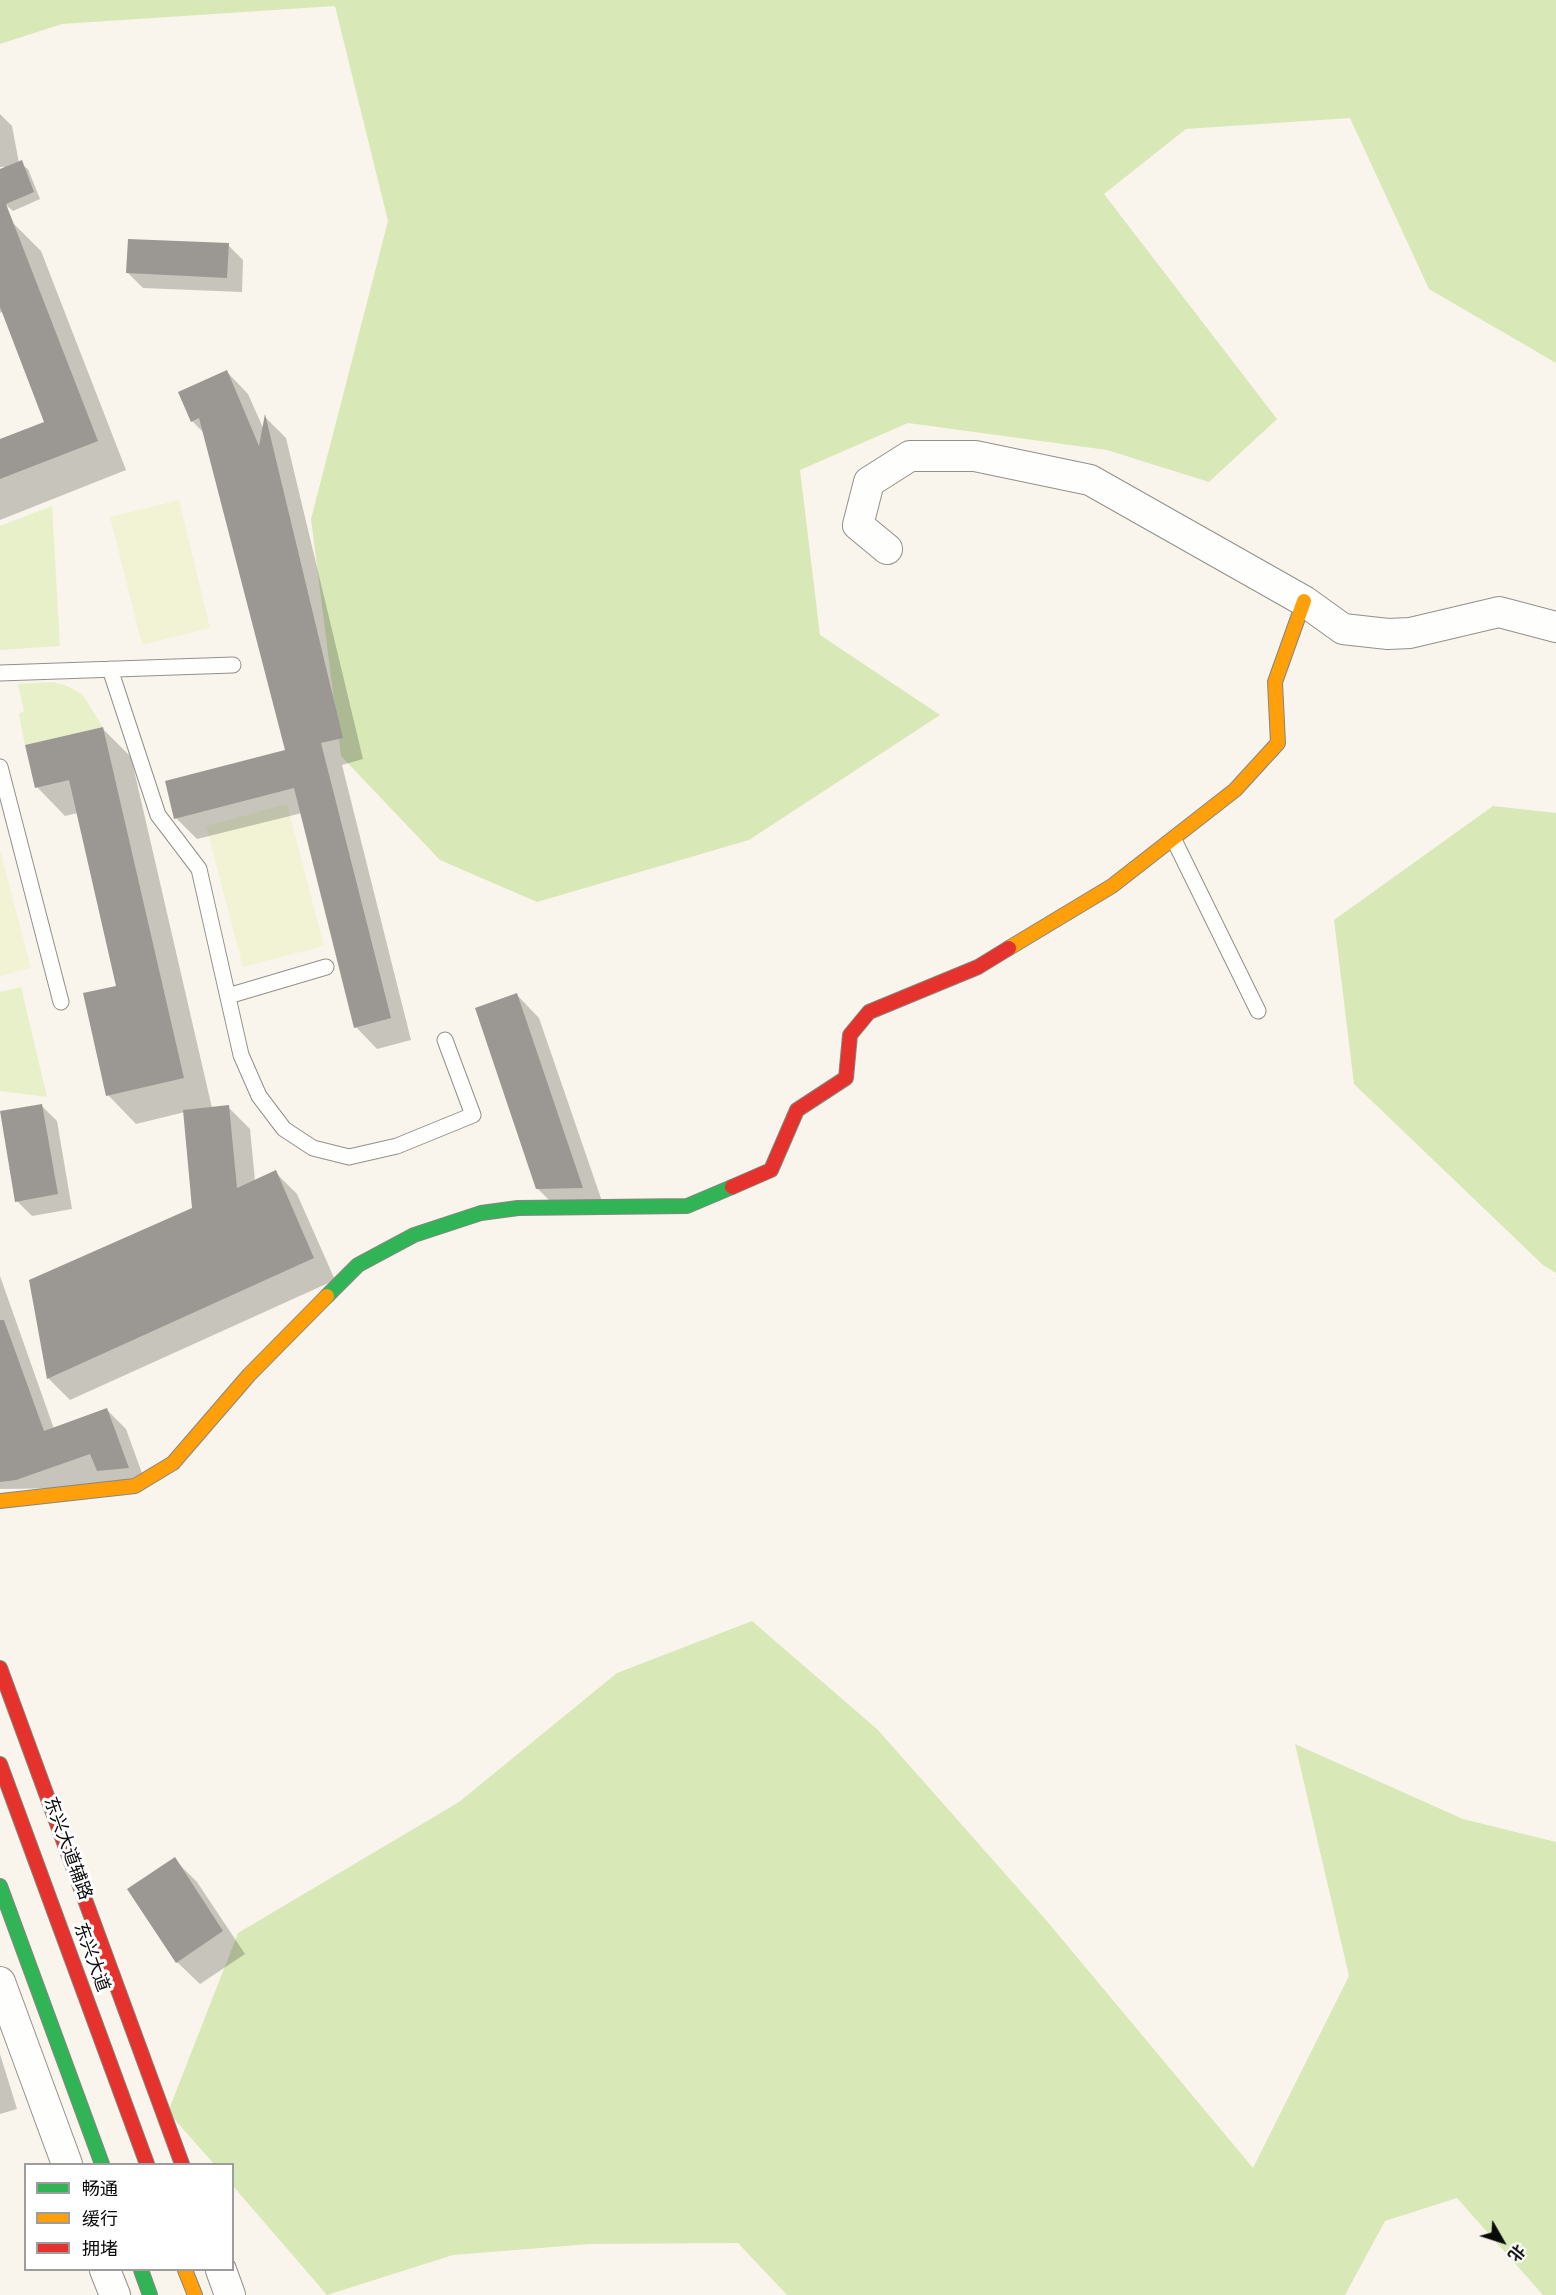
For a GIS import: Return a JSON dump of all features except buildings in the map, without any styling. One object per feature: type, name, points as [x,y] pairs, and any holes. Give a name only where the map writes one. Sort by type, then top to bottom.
[{"type":"street","points":[[887,549],[858,525],[869,482],[910,456],[975,456],[1090,480],[1304,601],[1343,629],[1365,633],[1410,633],[1499,612],[1556,627]]},
{"type":"street","points":[[0,1501],[135,1486],[173,1463],[249,1375],[358,1265],[414,1234],[481,1213],[518,1208],[687,1206],[771,1170],[797,1110],[846,1078],[850,1035],[870,1012],[978,967],[1112,886],[1174,840],[1235,790],[1278,743],[1275,682],[1304,601]]},
{"type":"street","name":"东兴大道辅路","points":[[0,1668],[182,2163]]},
{"type":"street","name":"东兴大道","points":[[0,1764],[147,2163]]},
{"type":"street","points":[[0,1886],[102,2163]]},
{"type":"street","points":[[0,1982],[67,2163]]},
{"type":"street","points":[[105,2271],[115,2295]]},
{"type":"street","points":[[141,2271],[150,2295]]},
{"type":"street","points":[[185,2271],[195,2295]]},
{"type":"street","points":[[221,2271],[230,2295]]},
{"type":"lane","points":[[0,673],[232,665]]},
{"type":"lane","points":[[110,669],[158,815],[200,869],[241,1055],[259,1096],[284,1130],[313,1148],[349,1157],[397,1146],[473,1115],[445,1040]]},
{"type":"lane","points":[[0,767],[61,1002]]},
{"type":"lane","points":[[1174,840],[1257,1011]]},
{"type":"lane","points":[[228,996],[326,967]]},
{"type":"green space","points":[[0,0],[1556,0],[1556,363],[1429,289],[1350,118],[1186,129],[1104,194],[1277,419],[1209,482],[1107,450],[908,423],[800,470],[820,635],[940,715],[749,840],[537,902],[440,860],[341,756],[311,519],[388,221],[335,6],[62,24],[0,44]]},
{"type":"green space","points":[[179,500],[210,628],[142,645],[110,517]]},
{"type":"green space","points":[[52,506],[60,646],[0,650],[0,526]]},
{"type":"green space","points":[[52,682],[65,685],[82,694],[103,727],[25,745],[19,714],[24,711],[18,684]]},
{"type":"green space","points":[[287,804],[324,946],[243,967],[206,826]]},
{"type":"green space","points":[[1493,806],[1556,813],[1556,1273],[1543,1265],[1354,1084],[1334,920]]},
{"type":"green space","points":[[0,850],[31,968],[0,976]]},
{"type":"green space","points":[[21,987],[47,1097],[0,1091],[0,992]]},
{"type":"green space","points":[[752,1621],[878,1730],[1046,1920],[1253,2168],[1349,1976],[1295,1744],[1463,1819],[1556,1842],[1556,2295],[1543,2295],[1457,2198],[1385,2221],[1345,2295],[787,2295],[738,2243],[590,2244],[453,2255],[327,2295],[234,2187],[234,2163],[213,2163],[168,2112],[238,1933],[459,1802],[617,1673]]},
{"type":"traffic: fast","points":[[327,1296],[358,1265],[414,1235],[481,1213],[518,1208],[687,1206],[732,1187]]},
{"type":"traffic: fast","points":[[0,1886],[102,2163]]},
{"type":"traffic: fast","points":[[141,2271],[150,2295]]},
{"type":"traffic: slow","points":[[1009,948],[1112,886],[1235,790],[1278,743],[1275,682],[1304,601]]},
{"type":"traffic: slow","points":[[0,1501],[135,1486],[173,1463],[249,1375],[327,1296]]},
{"type":"traffic: slow","points":[[185,2271],[195,2295]]},
{"type":"traffic: jam","points":[[732,1187],[771,1170],[797,1110],[846,1078],[850,1035],[869,1012],[978,967],[1009,948]]},
{"type":"traffic: jam","points":[[0,1668],[182,2163]]},
{"type":"traffic: jam","points":[[0,1764],[147,2163]]}]
